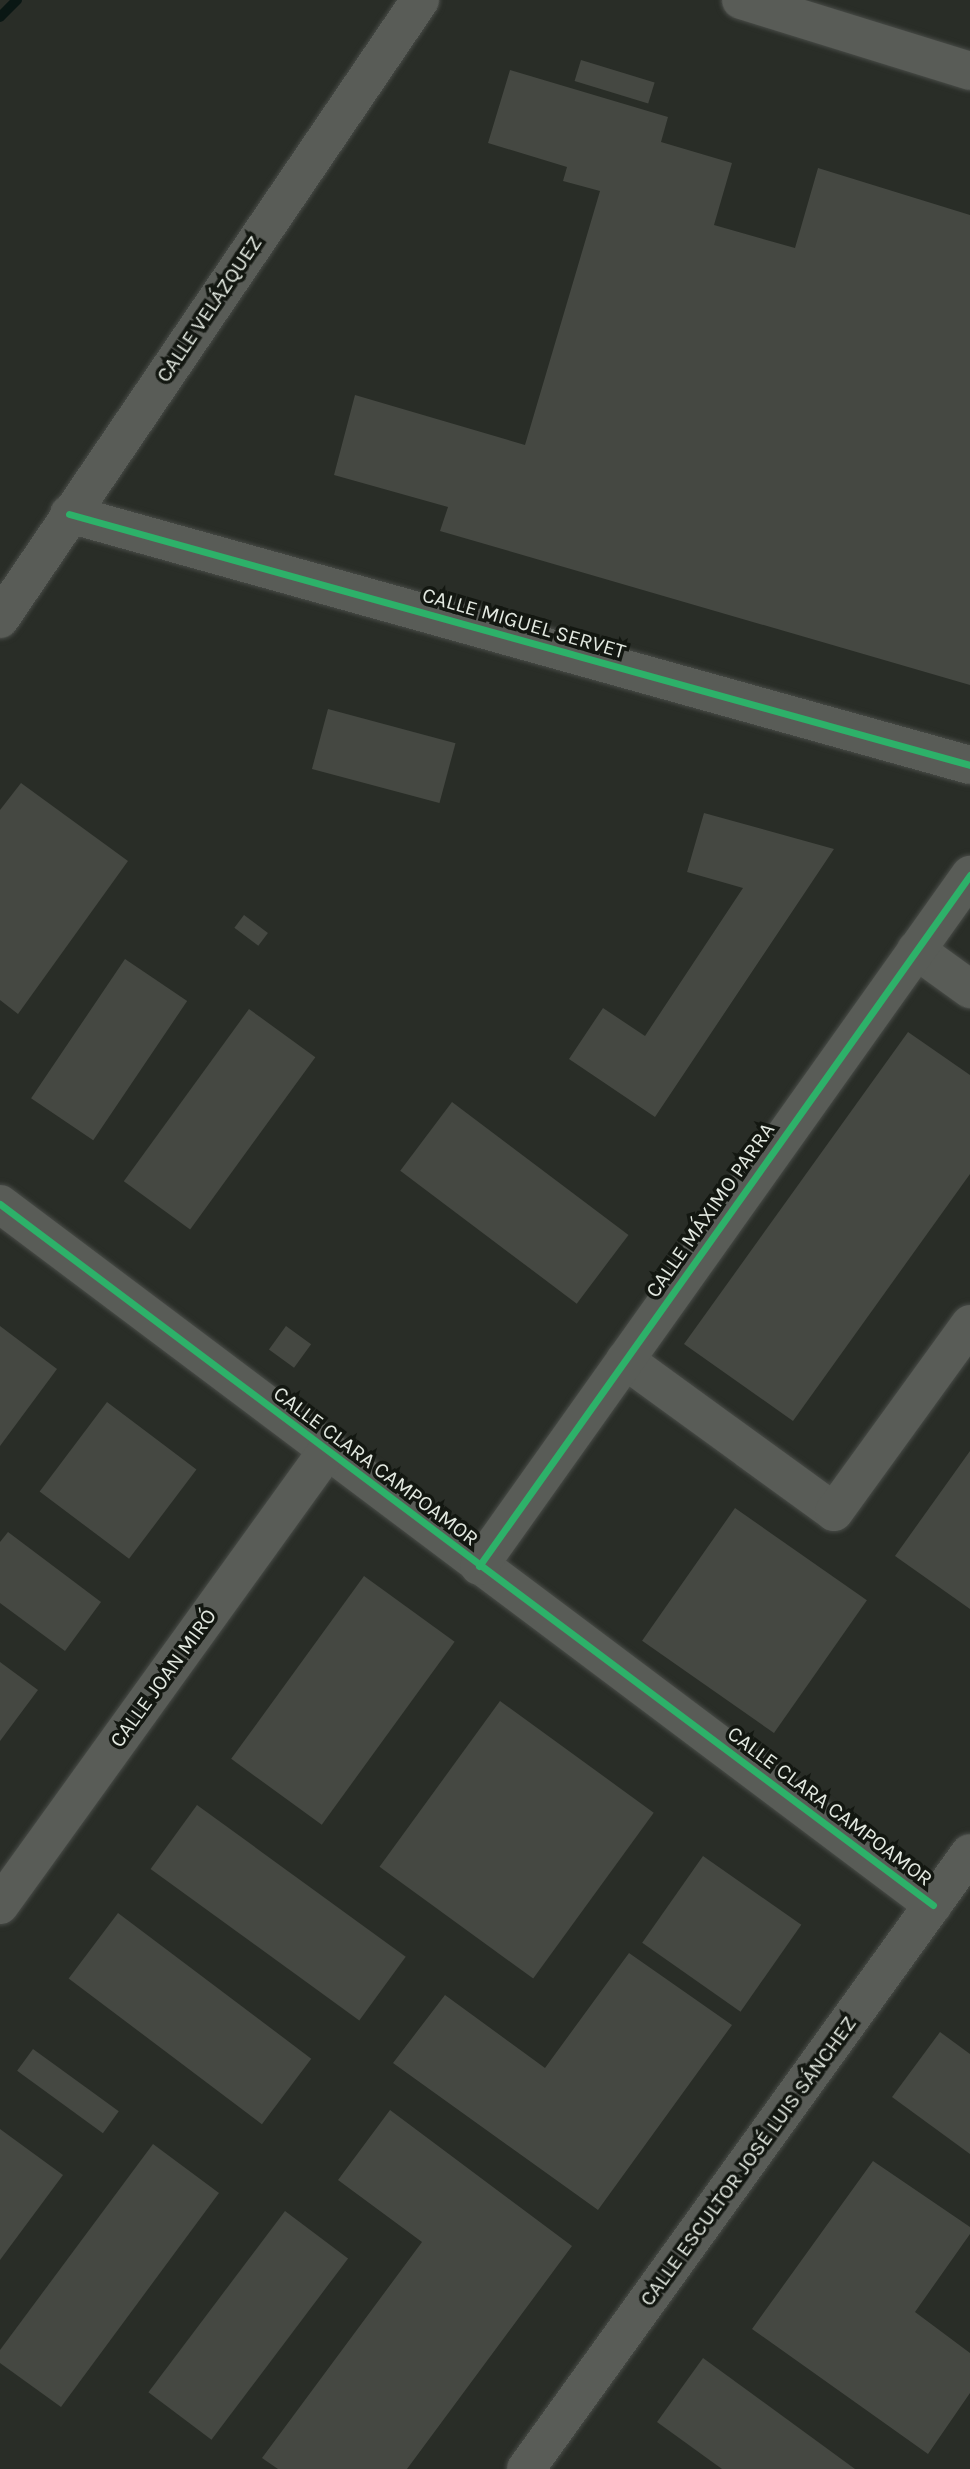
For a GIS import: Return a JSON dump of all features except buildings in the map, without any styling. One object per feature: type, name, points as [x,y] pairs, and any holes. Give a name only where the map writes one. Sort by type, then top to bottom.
[{"type":"street","name":"CALLE VELÁZQUEZ","points":[[0,619],[420,0]]},
{"type":"street","points":[[741,0],[970,71]]},
{"type":"street","name":"CALLE MIGUEL SERVET","points":[[69,514],[970,765]]},
{"type":"street","name":"CALLE MÁXIMO PARRA","points":[[479,1566],[970,875]]},
{"type":"street","points":[[916,950],[970,989]]},
{"type":"street","name":"CALLE CLARA CAMPOAMOR","points":[[0,1204],[933,1905]]},
{"type":"street","points":[[625,1360],[834,1512],[970,1324]]},
{"type":"street","name":"CALLE JOAN MIRÓ","points":[[0,1905],[327,1451]]},
{"type":"street","name":"CALLE ESCULTOR JOSÉ LUIS SÁNCHEZ","points":[[526,2469],[970,1853]]},
{"type":"waterway","points":[[0,17],[17,0]]},
{"type":"cycle path","points":[[69,514],[970,765]]},
{"type":"cycle path","points":[[479,1566],[970,875]]},
{"type":"cycle path","points":[[0,1204],[933,1905]]}]
